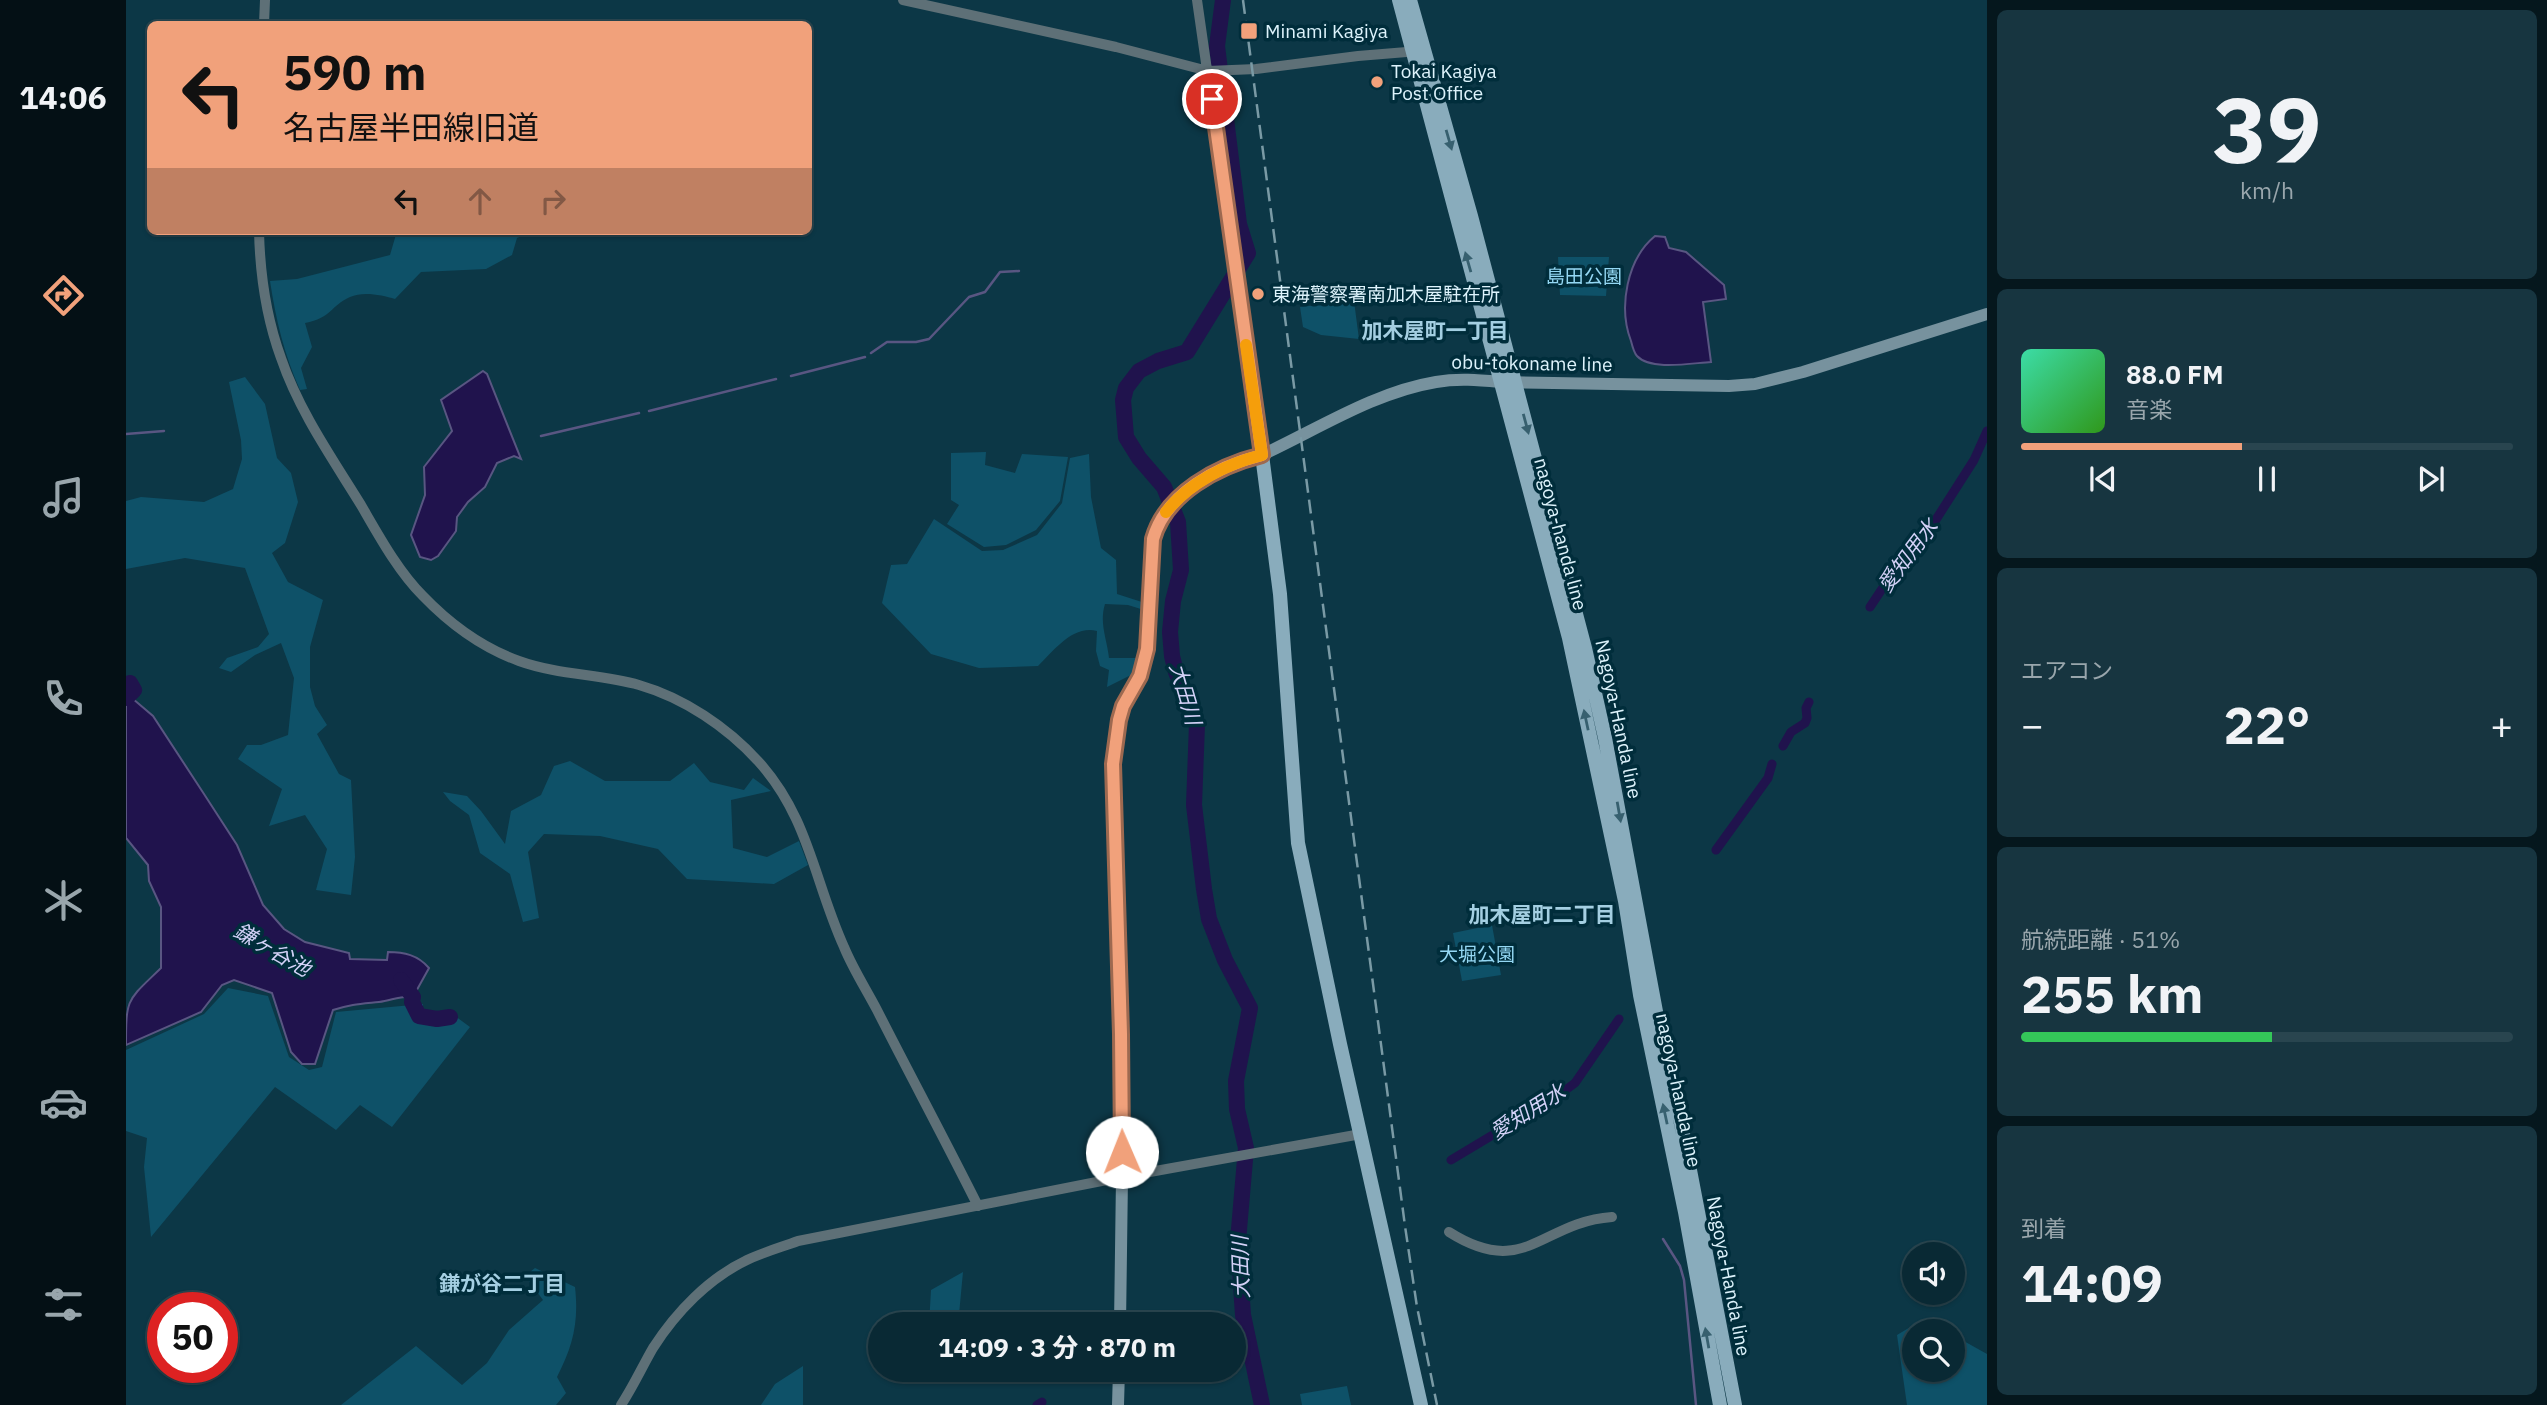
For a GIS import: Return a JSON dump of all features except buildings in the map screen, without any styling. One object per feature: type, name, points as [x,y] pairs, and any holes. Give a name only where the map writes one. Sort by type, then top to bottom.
[{"type":"main road","points":[[1399,0],[1418,51]]},
{"type":"main road","points":[[1410,0],[1418,51]]},
{"type":"main road","name":"nagoya-handa line","points":[[1418,51],[1508,382],[1569,638],[1625,901],[1640,995],[1685,1212],[1720,1405]]},
{"type":"main road","name":"obu-tokoname line","points":[[1120,1312],[1121,1034],[1113,764],[1123,706],[1140,676],[1147,649],[1153,539],[1157,524],[1182,492],[1241,460],[1262,455],[1378,399],[1418,385],[1470,379],[1729,386],[1755,384],[1850,358],[1987,314]]},
{"type":"main road","name":"Nagoya-Handa line","points":[[1508,382],[1585,648],[1605,738],[1660,1033],[1681,1123],[1735,1405]]},
{"type":"main road","points":[[1262,455],[1280,594],[1298,843],[1421,1405]]},
{"type":"main road","points":[[1118,1405],[1119,1382]]},
{"type":"street","points":[[264,21],[265,0]]},
{"type":"street","points":[[903,0],[1217,71],[1418,51]]},
{"type":"street","points":[[1197,0],[1217,71],[1235,266],[1262,455]]},
{"type":"street","points":[[259,235],[261,273],[270,321],[280,357],[293,388],[318,437],[383,541],[421,595],[478,641],[519,661],[560,672],[639,685],[681,702],[722,727],[758,761],[778,786],[802,827],[824,899],[843,946],[978,1206]]},
{"type":"street","points":[[621,1405],[652,1350],[675,1318],[704,1289],[735,1266],[798,1241],[1122,1177],[1361,1134]]},
{"type":"street","points":[[1449,1232],[1484,1250],[1507,1251],[1537,1244],[1570,1225],[1612,1217]]},
{"type":"green space","points":[[396,235],[524,235],[517,238],[512,255],[486,269],[421,272],[395,299],[372,294],[355,295],[343,300],[321,318],[305,323],[312,347],[301,368],[307,389],[300,390],[281,337],[270,281],[297,279],[390,255]]},
{"type":"green space","name":"島田公園","points":[[1558,257],[1609,257],[1606,296],[1560,295]]},
{"type":"green space","points":[[1354,301],[1359,339],[1321,335],[1303,327],[1300,307]]},
{"type":"green space","points":[[245,377],[265,404],[277,458],[291,473],[298,502],[285,543],[272,553],[288,582],[323,600],[310,647],[310,687],[315,706],[327,725],[317,734],[339,774],[351,780],[355,857],[351,895],[316,890],[327,849],[305,815],[269,826],[282,789],[238,759],[247,745],[261,745],[288,735],[294,678],[281,643],[255,655],[231,672],[219,668],[227,658],[258,647],[269,634],[245,568],[185,558],[126,569],[126,501],[141,497],[204,502],[233,489],[242,459],[241,440],[229,382]]},
{"type":"green space","points":[[986,452],[985,465],[1015,473],[1022,454],[1068,457],[1060,501],[1036,530],[1006,545],[984,547],[947,524],[959,505],[951,500],[951,453]]},
{"type":"green space","points":[[1089,454],[1091,497],[1101,548],[1116,560],[1117,594],[1145,603],[1144,610],[1128,605],[1105,604],[1103,624],[1109,658],[1141,658],[1137,672],[1107,687],[1109,670],[1100,666],[1096,651],[1097,631],[1088,630],[1072,635],[1038,666],[979,668],[931,654],[882,603],[891,565],[907,564],[934,519],[982,551],[1003,550],[1037,535],[1062,503],[1070,458]]},
{"type":"green space","points":[[570,761],[605,781],[670,781],[694,763],[710,782],[744,790],[753,778],[771,791],[731,800],[733,848],[767,857],[799,841],[808,865],[774,884],[687,879],[658,849],[600,836],[544,834],[528,852],[539,918],[523,922],[510,874],[480,853],[469,815],[450,801],[443,792],[467,796],[505,844],[511,811],[541,795],[554,766]]},
{"type":"green space","name":"大堀公園","points":[[1492,925],[1501,975],[1462,981],[1453,933]]},
{"type":"green space","points":[[228,988],[268,996],[289,1057],[309,1070],[322,1067],[336,1012],[423,1004],[422,1020],[449,1022],[455,1016],[470,1027],[392,1127],[360,1105],[336,1130],[275,1087],[151,1237],[144,1167],[147,1138],[126,1131],[126,1050],[204,1014]]},
{"type":"green space","points":[[535,1268],[575,1287],[573,1334],[557,1377],[566,1393],[556,1405],[341,1405],[416,1346],[462,1385],[487,1363],[509,1330],[543,1300],[525,1276]]},
{"type":"green space","points":[[963,1272],[959,1312],[930,1312],[931,1290]]},
{"type":"green space","points":[[1902,1332],[1902,1370],[1897,1335]]},
{"type":"green space","points":[[1965,1342],[1987,1354],[1987,1405],[1907,1405],[1904,1382],[1965,1382]]},
{"type":"green space","points":[[803,1366],[803,1405],[761,1405],[775,1384]]},
{"type":"green space","points":[[1347,1386],[1351,1405],[1302,1405],[1300,1394]]},
{"type":"water","points":[[1655,236],[1665,237],[1669,248],[1686,252],[1724,285],[1726,299],[1703,302],[1711,362],[1662,365],[1643,361],[1634,351],[1627,328],[1625,299],[1638,257]]},
{"type":"water","points":[[483,371],[487,374],[521,459],[514,456],[497,463],[485,487],[468,502],[457,517],[456,531],[438,556],[431,560],[420,557],[411,535],[425,495],[424,467],[452,431],[441,400]]},
{"type":"water","points":[[126,693],[153,716],[237,845],[263,905],[284,929],[305,942],[349,953],[350,959],[387,960],[388,952],[415,957],[429,968],[413,997],[356,1004],[333,1010],[315,1064],[302,1064],[291,1052],[272,993],[234,980],[222,985],[201,1012],[126,1045],[128,1008],[131,1001],[161,968],[161,907],[149,881],[148,865],[126,838]]},
{"type":"waterway","name":"大田川","points":[[1223,0],[1217,46],[1239,224],[1248,253],[1187,352],[1158,361],[1139,371],[1126,388],[1123,400],[1126,437],[1139,458],[1164,487],[1178,522],[1181,570],[1173,601],[1170,632],[1176,672],[1197,724],[1194,805],[1204,889],[1209,919],[1225,960],[1250,1008],[1236,1081],[1237,1109],[1246,1148],[1238,1241],[1243,1315],[1262,1405]]},
{"type":"waterway","points":[[871,353],[887,342],[929,339],[969,297],[985,292],[1000,272],[1019,271]]},
{"type":"waterway","points":[[791,376],[865,357]]},
{"type":"waterway","points":[[649,411],[776,379]]},
{"type":"waterway","points":[[541,436],[639,413]]},
{"type":"waterway","points":[[126,434],[164,431]]},
{"type":"waterway","name":"愛知用水","points":[[1870,607],[1908,550],[1914,554],[1974,460],[1987,431]]},
{"type":"waterway","name":"鎌ヶ谷池","points":[[126,698],[134,690],[130,683]]},
{"type":"waterway","name":"愛知用水","points":[[1783,746],[1791,732],[1805,723],[1809,702]]},
{"type":"waterway","name":"愛知用水","points":[[1716,850],[1768,778],[1772,764]]},
{"type":"waterway","name":"鎌ヶ谷池","points":[[401,980],[413,997],[412,1002],[419,1016],[437,1019],[450,1017]]},
{"type":"waterway","name":"愛知用水","points":[[1451,1160],[1575,1083],[1619,1019]]},
{"type":"waterway","points":[[1663,1239],[1680,1266],[1684,1280],[1696,1405]]},
{"type":"waterway","name":"愛知用水","points":[[1037,1405],[1042,1402]]},
{"type":"railway","points":[[1243,0],[1405,1226],[1417,1307],[1437,1405]]},
{"type":"slow traffic","points":[[1166,512],[1182,492],[1241,460],[1262,455],[1246,345]]},
{"type":"place","name":"Minami Kagiya","points":[[1249,31]]},
{"type":"place","name":"Tokai Kagiya Post Office","points":[[1377,82]]},
{"type":"place","name":"東海警察署南加木屋駐在所","points":[[1258,294]]},
{"type":"district","name":"加木屋町一丁目","points":[[1435,331]]},
{"type":"district","name":"加木屋町二丁目","points":[[1542,915]]},
{"type":"district","name":"鎌が谷二丁目","points":[[502,1284]]},
{"type":"route","points":[[1122,1152],[1113,764],[1115,739],[1123,706],[1140,676],[1147,649],[1153,539],[1157,524],[1182,492],[1241,460],[1262,455],[1212,99]]}]
